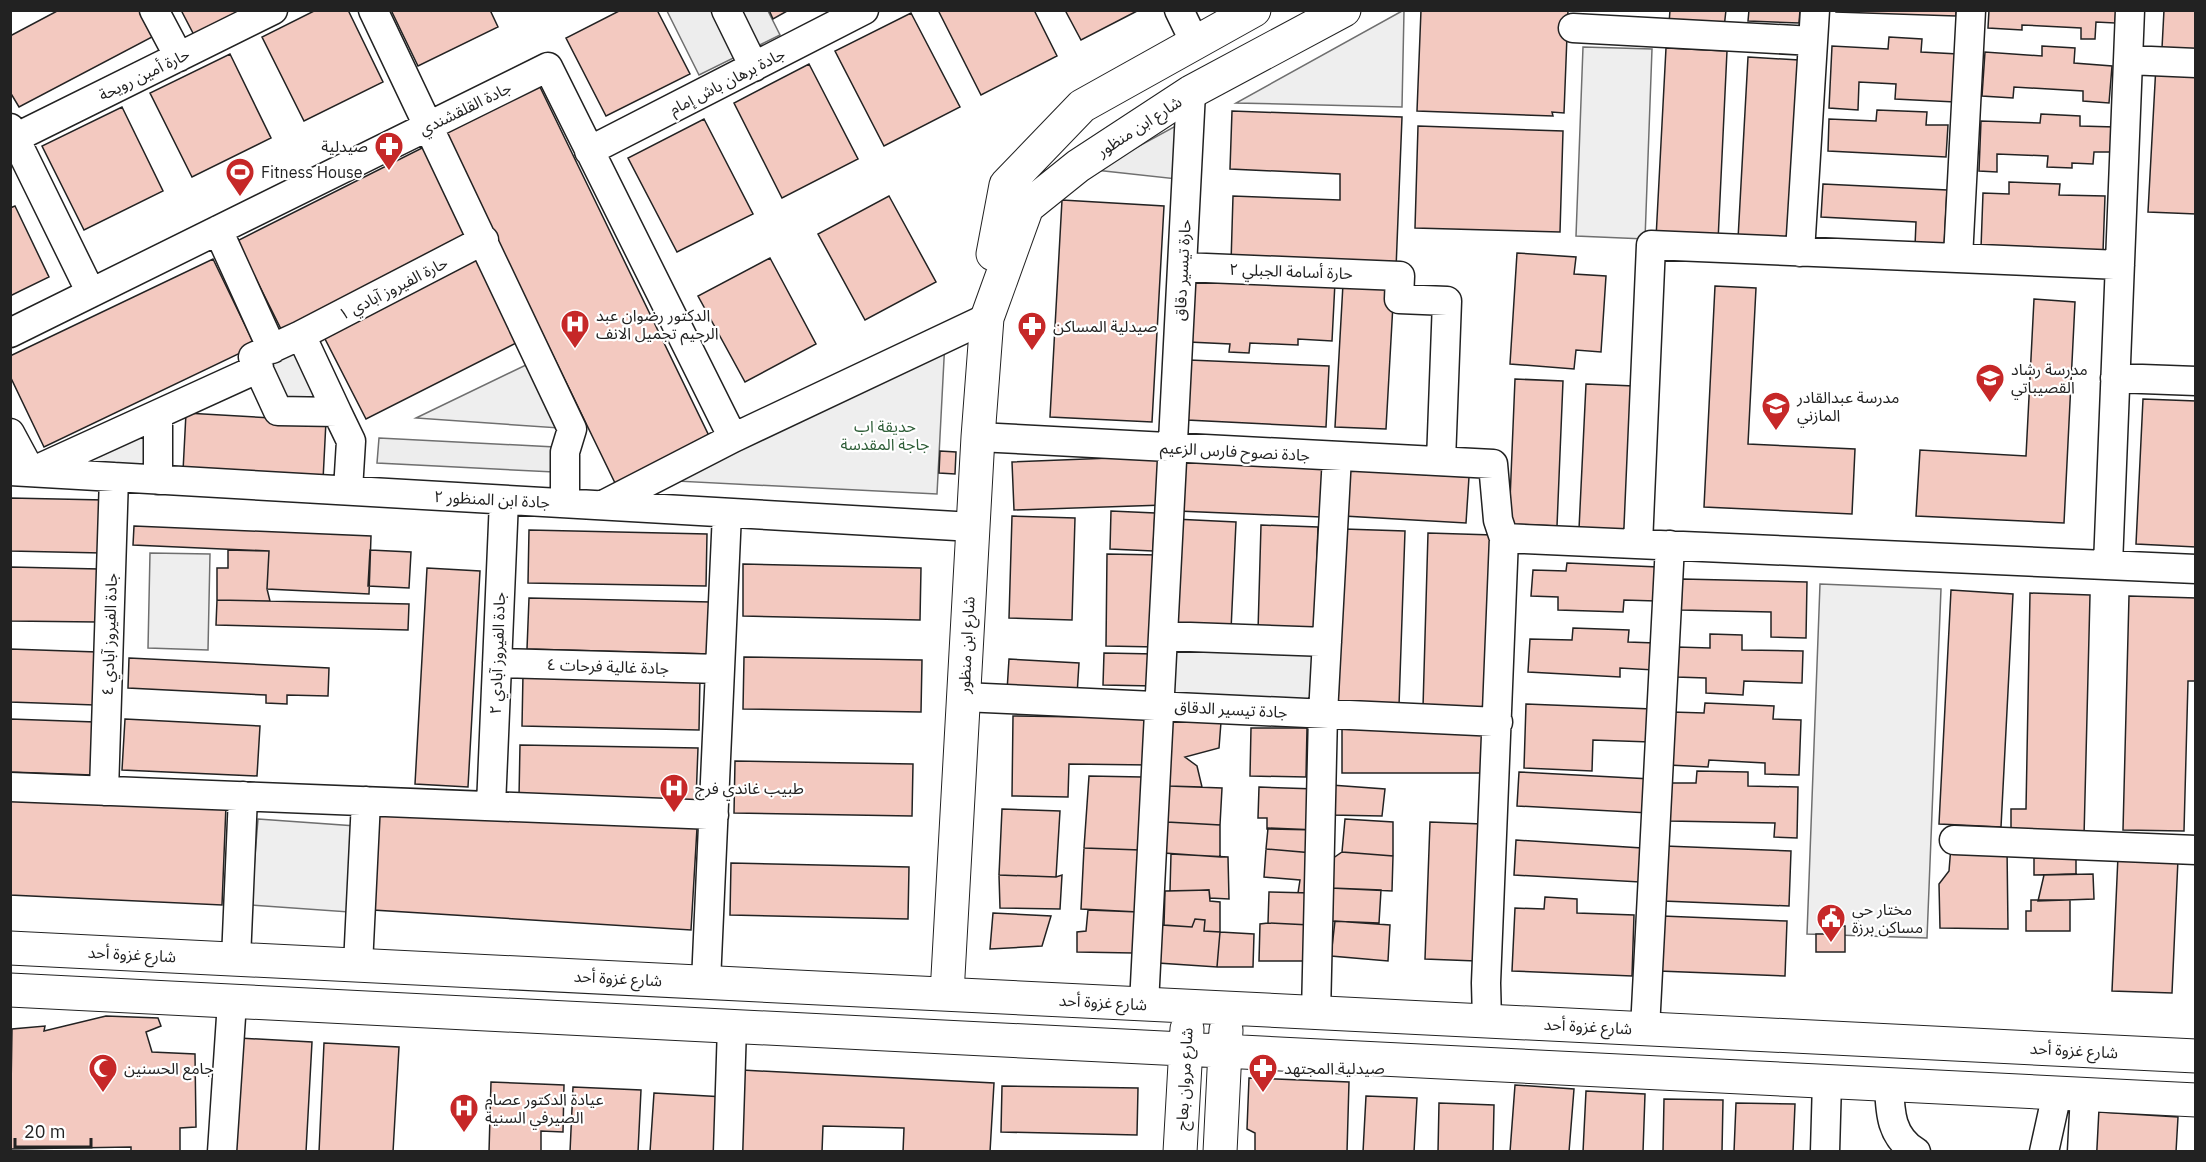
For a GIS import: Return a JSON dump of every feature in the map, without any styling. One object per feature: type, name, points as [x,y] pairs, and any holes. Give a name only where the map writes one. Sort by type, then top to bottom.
[{"type":"main road","name":"شارع ابن منظور","points":[[947,994],[978,437],[990,308],[992,259],[1006,185],[1082,106],[1254,10]]},
{"type":"main road","name":"شارع ابن منظور","points":[[990,308],[1027,207],[1078,166],[1191,92],[1344,10]]},
{"type":"main road","name":"شارع غزوة أحد","points":[[10,948],[1316,1014],[1325,1011],[2196,1056]]},
{"type":"main road","points":[[10,990],[2196,1100]]},
{"type":"main road","name":"شارع مروان بعاج","points":[[1180,1152],[1188,1006]]},
{"type":"main road","points":[[1220,1152],[1226,1008]]},
{"type":"street","points":[[154,10],[179,57]]},
{"type":"street","name":"حارة أمين رويحة","points":[[13,133],[179,57],[273,10]]},
{"type":"street","points":[[373,10],[572,429],[565,452],[565,503]]},
{"type":"street","points":[[726,10],[754,67]]},
{"type":"street","name":"جادة برهان باش إمام","points":[[589,151],[864,10]]},
{"type":"street","points":[[1179,10],[1195,43]]},
{"type":"street","points":[[1800,252],[1815,10]]},
{"type":"street","points":[[1958,258],[1971,10]]},
{"type":"street","points":[[2108,565],[2130,10]]},
{"type":"street","points":[[1573,28],[1813,41]]},
{"type":"street","points":[[2128,60],[2196,63]]},
{"type":"street","name":"جادة القلقشندي","points":[[10,333],[548,67],[733,438]]},
{"type":"street","name":"حارة تيسير دقاق","points":[[1144,1004],[1191,92]]},
{"type":"street","points":[[13,133],[91,294]]},
{"type":"street","points":[[218,230],[266,358],[278,411],[337,411]]},
{"type":"street","name":"حارة الفيروز آبادي ١","points":[[21,472],[158,414],[266,358],[301,335],[484,240]]},
{"type":"street","points":[[1638,544],[1651,245],[2120,265]]},
{"type":"street","name":"حارة أسامة الجبلي ٢","points":[[1182,267],[1400,276],[1399,299],[1447,301],[1440,461]]},
{"type":"street","points":[[601,506],[990,308]]},
{"type":"street","points":[[301,335],[351,441],[348,490]]},
{"type":"street","points":[[2115,378],[2196,381]]},
{"type":"street","points":[[158,414],[158,480]]},
{"type":"street","points":[[10,433],[21,472]]},
{"type":"street","name":"جادة نصوح فارس الزعيم","points":[[978,437],[1493,464],[1498,520],[1504,538]]},
{"type":"street","points":[[1316,1014],[1323,714],[1337,456]]},
{"type":"street","name":"جادة ابن المنظور ٢","points":[[21,472],[973,527]]},
{"type":"street","name":"جادة الفيروز آبادي ٤","points":[[104,791],[114,477]]},
{"type":"street","name":"جادة الفيروز آبادي ٢","points":[[491,806],[504,500]]},
{"type":"street","points":[[706,982],[727,513]]},
{"type":"street","points":[[1487,1021],[1486,983],[1504,538],[2196,568]]},
{"type":"street","points":[[1645,1029],[1670,545]]},
{"type":"street","points":[[1163,636],[1327,642]]},
{"type":"street","name":"جادة غالية فرحات ٤","points":[[497,663],[720,669]]},
{"type":"street","name":"جادة تيسير الدقاق","points":[[963,697],[1498,722]]},
{"type":"street","points":[[10,787],[714,815]]},
{"type":"street","points":[[236,959],[243,796]]},
{"type":"street","points":[[358,965],[366,801]]},
{"type":"street","points":[[1954,840],[2196,850]]},
{"type":"street","points":[[222,1152],[232,1002]]},
{"type":"street","points":[[728,1152],[732,1026]]},
{"type":"street","points":[[1826,1152],[1827,1081]]},
{"type":"street","points":[[1889,1084],[1890,1117],[1896,1130],[1916,1152]]},
{"type":"street","points":[[2044,1152],[2071,1093]]},
{"type":"street","points":[[2071,1093],[2082,1152]]},
{"type":"green space","points":[[1404,11],[1402,107],[1236,103]]},
{"type":"green space","points":[[1583,47],[1652,49],[1645,239],[1576,236]]},
{"type":"green space","points":[[301,340],[330,404],[281,404],[260,358]]},
{"type":"green space","name":"حديقة اب جاجة المقدسة","points":[[945,340],[937,494],[675,481]]},
{"type":"green space","points":[[528,364],[559,428],[416,418]]},
{"type":"green space","points":[[143,424],[146,477],[58,468]]},
{"type":"green space","points":[[150,553],[210,554],[208,650],[148,648]]},
{"type":"green space","points":[[1820,584],[1941,589],[1927,938],[1807,934]]},
{"type":"green space","points":[[1163,636],[1327,642],[1323,714],[1159,706]]},
{"type":"green space","points":[[258,819],[356,826],[349,912],[251,905]]},
{"type":"shaded area","points":[[667,11],[768,11],[780,35],[699,75]]},
{"type":"shaded area","points":[[1183,122],[1177,179],[1095,170]]},
{"type":"shaded area","points":[[379,438],[555,447],[554,472],[377,463]]},
{"type":"building","points":[[59,10],[140,10],[154,36],[19,107],[10,92],[10,36]]},
{"type":"building","points":[[181,10],[243,10],[194,35]]},
{"type":"building","points":[[316,10],[348,10],[383,82],[304,121],[262,37]]},
{"type":"building","points":[[391,10],[490,10],[498,27],[418,66]]},
{"type":"building","points":[[621,10],[657,10],[690,74],[606,116],[566,38]]},
{"type":"building","points":[[769,10],[789,10],[773,19]]},
{"type":"building","points":[[938,10],[1034,10],[1057,56],[981,95]]},
{"type":"building","points":[[1065,10],[1139,10],[1081,40]]},
{"type":"building","points":[[1421,10],[1568,10],[1564,113],[1552,112],[1553,116],[1417,111]]},
{"type":"building","points":[[1670,10],[1726,10],[1724,28],[1669,24]]},
{"type":"building","points":[[1749,10],[1800,10],[1799,23],[1748,21]]},
{"type":"building","points":[[1836,10],[1956,10],[1956,16],[1836,12]]},
{"type":"building","points":[[1989,10],[2116,10],[2115,23],[2096,22],[2095,39],[2081,39],[2081,28],[2022,25],[2022,30],[1988,28]]},
{"type":"building","points":[[2164,10],[2196,10],[2196,50],[2162,48]]},
{"type":"building","points":[[911,13],[960,107],[884,146],[835,51]]},
{"type":"building","points":[[1889,37],[1922,39],[1921,52],[1958,54],[1955,102],[1895,99],[1896,84],[1859,82],[1858,110],[1829,108],[1832,46],[1888,49]]},
{"type":"building","points":[[2042,46],[2075,48],[2074,63],[2112,66],[2109,103],[2083,101],[2083,91],[2014,87],[2013,98],[1982,96],[1985,52],[2042,56]]},
{"type":"building","points":[[1666,48],[1727,51],[1718,241],[1656,238]]},
{"type":"building","points":[[230,54],[271,138],[192,177],[150,93]]},
{"type":"building","points":[[1748,57],[1799,60],[1789,242],[1738,239]]},
{"type":"building","points":[[809,64],[858,159],[782,198],[734,103]]},
{"type":"building","points":[[2156,65],[2196,67],[2196,214],[2148,212]]},
{"type":"building","points":[[539,85],[711,440],[616,485],[444,131]]},
{"type":"building","points":[[122,107],[163,191],[84,230],[42,146]]},
{"type":"building","points":[[1877,110],[1927,112],[1926,125],[1948,125],[1946,157],[1828,151],[1829,119],[1876,121]]},
{"type":"building","points":[[1232,111],[1402,117],[1396,269],[1231,263],[1233,196],[1340,200],[1340,174],[1230,169]]},
{"type":"building","points":[[2041,114],[2080,116],[2080,126],[2115,127],[2114,152],[2094,152],[2093,164],[2072,163],[2072,168],[2047,167],[2048,156],[1997,154],[1997,172],[1979,171],[1981,121],[2040,123]]},
{"type":"building","points":[[704,119],[753,214],[677,252],[628,158]]},
{"type":"building","points":[[1418,126],[1563,131],[1560,232],[1415,228]]},
{"type":"building","points":[[428,145],[475,239],[284,335],[237,241]]},
{"type":"building","points":[[2009,182],[2060,184],[2059,195],[2105,196],[2103,252],[1981,248],[1983,193],[2009,194]]},
{"type":"building","points":[[1823,184],[1947,190],[1944,248],[1915,246],[1916,222],[1821,217]]},
{"type":"building","points":[[889,196],[936,282],[865,320],[818,234]]},
{"type":"building","points":[[1062,200],[1164,206],[1152,422],[1050,417]]},
{"type":"building","points":[[15,206],[49,277],[10,296],[10,208]]},
{"type":"building","points":[[483,252],[526,338],[366,419],[322,333]]},
{"type":"building","points":[[1517,253],[1576,257],[1574,274],[1606,276],[1601,352],[1576,350],[1574,369],[1510,364]]},
{"type":"building","points":[[770,258],[816,344],[745,382],[698,296]]},
{"type":"building","points":[[213,259],[255,346],[44,447],[10,376],[10,356]]},
{"type":"building","points":[[1193,274],[1335,282],[1332,341],[1298,339],[1298,345],[1250,343],[1249,353],[1229,352],[1230,344],[1189,342]]},
{"type":"building","points":[[1343,284],[1394,286],[1386,429],[1335,427]]},
{"type":"building","points":[[1715,286],[1756,288],[1748,444],[1855,449],[1852,514],[1704,507]]},
{"type":"building","points":[[2034,299],[2075,302],[2064,523],[1916,516],[1920,450],[2026,456]]},
{"type":"building","points":[[1189,360],[1329,366],[1326,427],[1187,420]]},
{"type":"building","points":[[1515,379],[1563,381],[1557,526],[1509,524]]},
{"type":"building","points":[[1586,384],[1634,386],[1627,531],[1579,529]]},
{"type":"building","points":[[2143,399],[2196,401],[2196,547],[2136,544]]},
{"type":"building","points":[[186,413],[326,421],[323,480],[183,471]]},
{"type":"building","points":[[940,451],[956,452],[955,474],[939,473]]},
{"type":"building","points":[[1162,456],[1164,505],[1014,510],[1012,462]]},
{"type":"building","points":[[1180,462],[1323,468],[1321,517],[1178,511]]},
{"type":"building","points":[[1347,470],[1469,477],[1466,523],[1344,516]]},
{"type":"building","points":[[10,498],[104,500],[102,553],[10,551]]},
{"type":"building","points":[[1111,511],[1155,513],[1153,551],[1110,549]]},
{"type":"building","points":[[1012,516],[1075,518],[1072,620],[1009,618]]},
{"type":"building","points":[[1174,519],[1236,522],[1231,630],[1169,627]]},
{"type":"building","points":[[1261,525],[1318,527],[1314,633],[1258,631]]},
{"type":"building","points":[[134,526],[371,536],[369,594],[267,589],[269,551],[133,545]]},
{"type":"building","points":[[1344,529],[1405,531],[1399,706],[1338,704]]},
{"type":"building","points":[[529,530],[707,534],[706,586],[528,583]]},
{"type":"building","points":[[1428,533],[1493,535],[1487,709],[1423,707]]},
{"type":"building","points":[[228,550],[269,551],[267,589],[270,601],[217,600],[217,568],[228,568]]},
{"type":"building","points":[[370,550],[411,552],[409,588],[368,586]]},
{"type":"building","points":[[1107,554],[1158,555],[1157,647],[1106,646]]},
{"type":"building","points":[[1567,563],[1658,567],[1656,601],[1624,600],[1623,612],[1558,610],[1558,597],[1531,596],[1533,570],[1566,571]]},
{"type":"building","points":[[743,564],[921,568],[920,620],[743,616]]},
{"type":"building","points":[[10,567],[99,569],[97,622],[10,621]]},
{"type":"building","points":[[427,568],[480,571],[468,787],[415,784]]},
{"type":"building","points":[[1682,579],[1807,582],[1806,638],[1771,637],[1771,612],[1681,610]]},
{"type":"building","points":[[1951,590],[2013,594],[2001,827],[1939,824]]},
{"type":"building","points":[[2030,593],[2090,595],[2084,837],[2011,835],[2011,809],[2026,809]]},
{"type":"building","points":[[2129,596],[2196,598],[2196,681],[2188,681],[2184,831],[2123,830]]},
{"type":"building","points":[[529,598],[711,602],[710,654],[527,649]]},
{"type":"building","points":[[217,600],[409,604],[408,630],[216,625]]},
{"type":"building","points":[[1573,628],[1629,630],[1628,642],[1655,643],[1654,670],[1620,668],[1620,677],[1528,672],[1530,639],[1572,640]]},
{"type":"building","points":[[1710,634],[1742,635],[1742,650],[1803,651],[1802,683],[1744,681],[1743,695],[1706,693],[1706,678],[1676,677],[1677,647],[1710,648]]},
{"type":"building","points":[[10,649],[97,652],[95,705],[10,702]]},
{"type":"building","points":[[1104,653],[1155,654],[1154,686],[1103,685]]},
{"type":"building","points":[[744,657],[922,660],[921,712],[743,709]]},
{"type":"building","points":[[129,658],[329,668],[328,696],[287,695],[287,704],[266,703],[266,695],[128,688]]},
{"type":"building","points":[[1009,659],[1079,663],[1077,695],[1007,691]]},
{"type":"building","points":[[523,674],[700,677],[699,730],[522,726]]},
{"type":"building","points":[[1705,703],[1774,706],[1773,719],[1801,720],[1799,775],[1765,774],[1765,763],[1709,760],[1708,767],[1669,765],[1672,712],[1704,713]]},
{"type":"building","points":[[1526,704],[1652,709],[1650,742],[1593,740],[1592,771],[1524,768]]},
{"type":"building","points":[[1013,716],[1151,718],[1150,765],[1069,764],[1068,797],[1012,796]]},
{"type":"building","points":[[10,719],[95,722],[92,775],[10,772]]},
{"type":"building","points":[[125,719],[260,726],[257,776],[122,770]]},
{"type":"building","points":[[1172,720],[1221,722],[1219,748],[1185,757],[1197,766],[1202,787],[1168,786]]},
{"type":"building","points":[[1342,727],[1489,727],[1489,773],[1342,773]]},
{"type":"building","points":[[1251,728],[1307,728],[1306,777],[1250,776]]},
{"type":"building","points":[[520,745],[698,748],[696,800],[519,797]]},
{"type":"building","points":[[735,761],[913,764],[912,816],[734,813]]},
{"type":"building","points":[[1697,771],[1748,772],[1748,786],[1798,787],[1797,838],[1774,837],[1775,823],[1669,821],[1670,783],[1696,783]]},
{"type":"building","points":[[1519,772],[1651,779],[1649,813],[1517,806]]},
{"type":"building","points":[[1089,776],[1142,777],[1140,850],[1084,848]]},
{"type":"building","points":[[1331,785],[1385,789],[1382,816],[1330,815]]},
{"type":"building","points":[[1168,786],[1222,788],[1220,825],[1167,822]]},
{"type":"building","points":[[1259,787],[1316,789],[1316,830],[1267,829],[1267,818],[1258,818]]},
{"type":"building","points":[[10,796],[226,805],[222,905],[10,895]]},
{"type":"building","points":[[379,808],[697,828],[691,930],[373,910]]},
{"type":"building","points":[[1002,809],[1060,811],[1056,877],[999,875]]},
{"type":"building","points":[[1345,819],[1393,822],[1393,856],[1342,852]]},
{"type":"building","points":[[1167,822],[1220,825],[1220,857],[1164,853]]},
{"type":"building","points":[[1430,822],[1482,824],[1476,961],[1425,959]]},
{"type":"building","points":[[1268,828],[1316,830],[1313,853],[1266,849]]},
{"type":"building","points":[[1516,840],[1642,848],[1640,882],[1514,875]]},
{"type":"building","points":[[1665,846],[1791,851],[1789,906],[1663,901]]},
{"type":"building","points":[[1951,846],[2007,847],[2008,929],[1940,928],[1939,884],[1949,871]]},
{"type":"building","points":[[1084,848],[1140,850],[1138,912],[1081,909]]},
{"type":"building","points":[[1266,849],[1313,853],[1311,893],[1298,893],[1300,880],[1264,877]]},
{"type":"building","points":[[1342,852],[1393,856],[1392,891],[1331,888],[1329,861]]},
{"type":"building","points":[[1171,854],[1228,857],[1229,899],[1210,898],[1209,890],[1170,891]]},
{"type":"building","points":[[2118,856],[2178,859],[2172,993],[2112,991]]},
{"type":"building","points":[[2034,858],[2076,858],[2076,874],[2034,875]]},
{"type":"building","points":[[731,863],[909,867],[908,919],[730,915]]},
{"type":"building","points":[[2093,874],[2094,899],[2038,901],[2044,875]]},
{"type":"building","points":[[999,875],[1056,877],[1062,875],[1060,909],[1000,908]]},
{"type":"building","points":[[1331,888],[1381,890],[1379,923],[1329,921]]},
{"type":"building","points":[[1209,890],[1210,901],[1220,902],[1220,932],[1204,931],[1205,920],[1195,919],[1192,927],[1164,925],[1165,891]]},
{"type":"building","points":[[1269,892],[1311,893],[1310,925],[1268,923]]},
{"type":"building","points":[[1545,897],[1577,899],[1577,913],[1634,915],[1632,976],[1512,971],[1515,908],[1544,909]]},
{"type":"building","points":[[2031,900],[2070,900],[2070,931],[2026,931],[2026,911],[2031,911]]},
{"type":"building","points":[[1088,910],[1138,912],[1133,953],[1077,952],[1077,932],[1086,931]]},
{"type":"building","points":[[993,913],[1051,916],[1042,946],[990,949]]},
{"type":"building","points":[[1662,916],[1787,921],[1785,976],[1659,971]]},
{"type":"building","points":[[1195,919],[1205,920],[1204,931],[1220,932],[1217,967],[1158,963],[1161,925],[1192,927]]},
{"type":"building","points":[[1335,921],[1390,925],[1388,961],[1331,956]]},
{"type":"building","points":[[1260,924],[1310,925],[1317,961],[1259,961]]},
{"type":"building","name":"مختار حي مساكن برزة","points":[[1824,926],[1845,926],[1845,952],[1816,952],[1816,934],[1824,934]]},
{"type":"building","points":[[1220,932],[1254,934],[1253,967],[1217,967]]},
{"type":"building","name":"جامع الحسنين","points":[[106,1016],[158,1018],[161,1026],[146,1032],[152,1052],[195,1054],[196,1127],[180,1128],[180,1152],[131,1152],[131,1147],[10,1149],[12,1029],[45,1026],[44,1031]]},
{"type":"building","points":[[239,1038],[312,1042],[306,1152],[233,1152]]},
{"type":"building","points":[[324,1043],[399,1047],[393,1152],[319,1152]]},
{"type":"building","points":[[742,1070],[994,1083],[990,1152],[903,1152],[904,1128],[823,1126],[822,1152],[737,1152]]},
{"type":"building","points":[[1249,1078],[1349,1082],[1347,1152],[1255,1152],[1255,1133],[1247,1129]]},
{"type":"building","points":[[491,1082],[564,1085],[563,1132],[541,1131],[541,1152],[489,1152]]},
{"type":"building","points":[[1515,1085],[1574,1089],[1569,1152],[1510,1152]]},
{"type":"building","points":[[1002,1086],[1138,1088],[1137,1135],[1001,1132]]},
{"type":"building","points":[[573,1087],[641,1090],[638,1152],[570,1152]]},
{"type":"building","points":[[1586,1091],[1645,1094],[1643,1152],[1583,1152]]},
{"type":"building","points":[[654,1093],[725,1097],[722,1152],[650,1152]]},
{"type":"building","points":[[1366,1096],[1417,1098],[1414,1152],[1363,1152]]},
{"type":"building","points":[[1664,1099],[1723,1100],[1722,1152],[1663,1152]]},
{"type":"building","points":[[1439,1103],[1494,1105],[1493,1152],[1438,1152]]},
{"type":"building","points":[[1736,1103],[1795,1104],[1793,1152],[1734,1152]]},
{"type":"building","points":[[2098,1112],[2178,1117],[2176,1152],[2095,1152]]},
{"type":"place","name":"صيدلية","points":[[389,172]]},
{"type":"place","name":"Fitness House","points":[[240,198]]},
{"type":"place","name":"الدكتور رضوان عبد الرحيم تجميل الانف","points":[[575,350]]},
{"type":"place","name":"صيدلية المساكن","points":[[1032,352]]},
{"type":"place","name":"مدرسة رشاد القصيباتي","points":[[1990,404]]},
{"type":"place","name":"مدرسة عبدالقادر المازني","points":[[1776,432]]},
{"type":"place","name":"طبيب غاندي فرح","points":[[674,814]]},
{"type":"place","name":"مختار حي مساكن برزة","points":[[1831,944]]},
{"type":"place","name":"جامع الحسنين","points":[[103,1094]]},
{"type":"place","name":"صيدلية المجتهد","points":[[1263,1094]]},
{"type":"place","name":"عيادة الدكتور عصام الصيرفي السنية","points":[[464,1134]]}]
